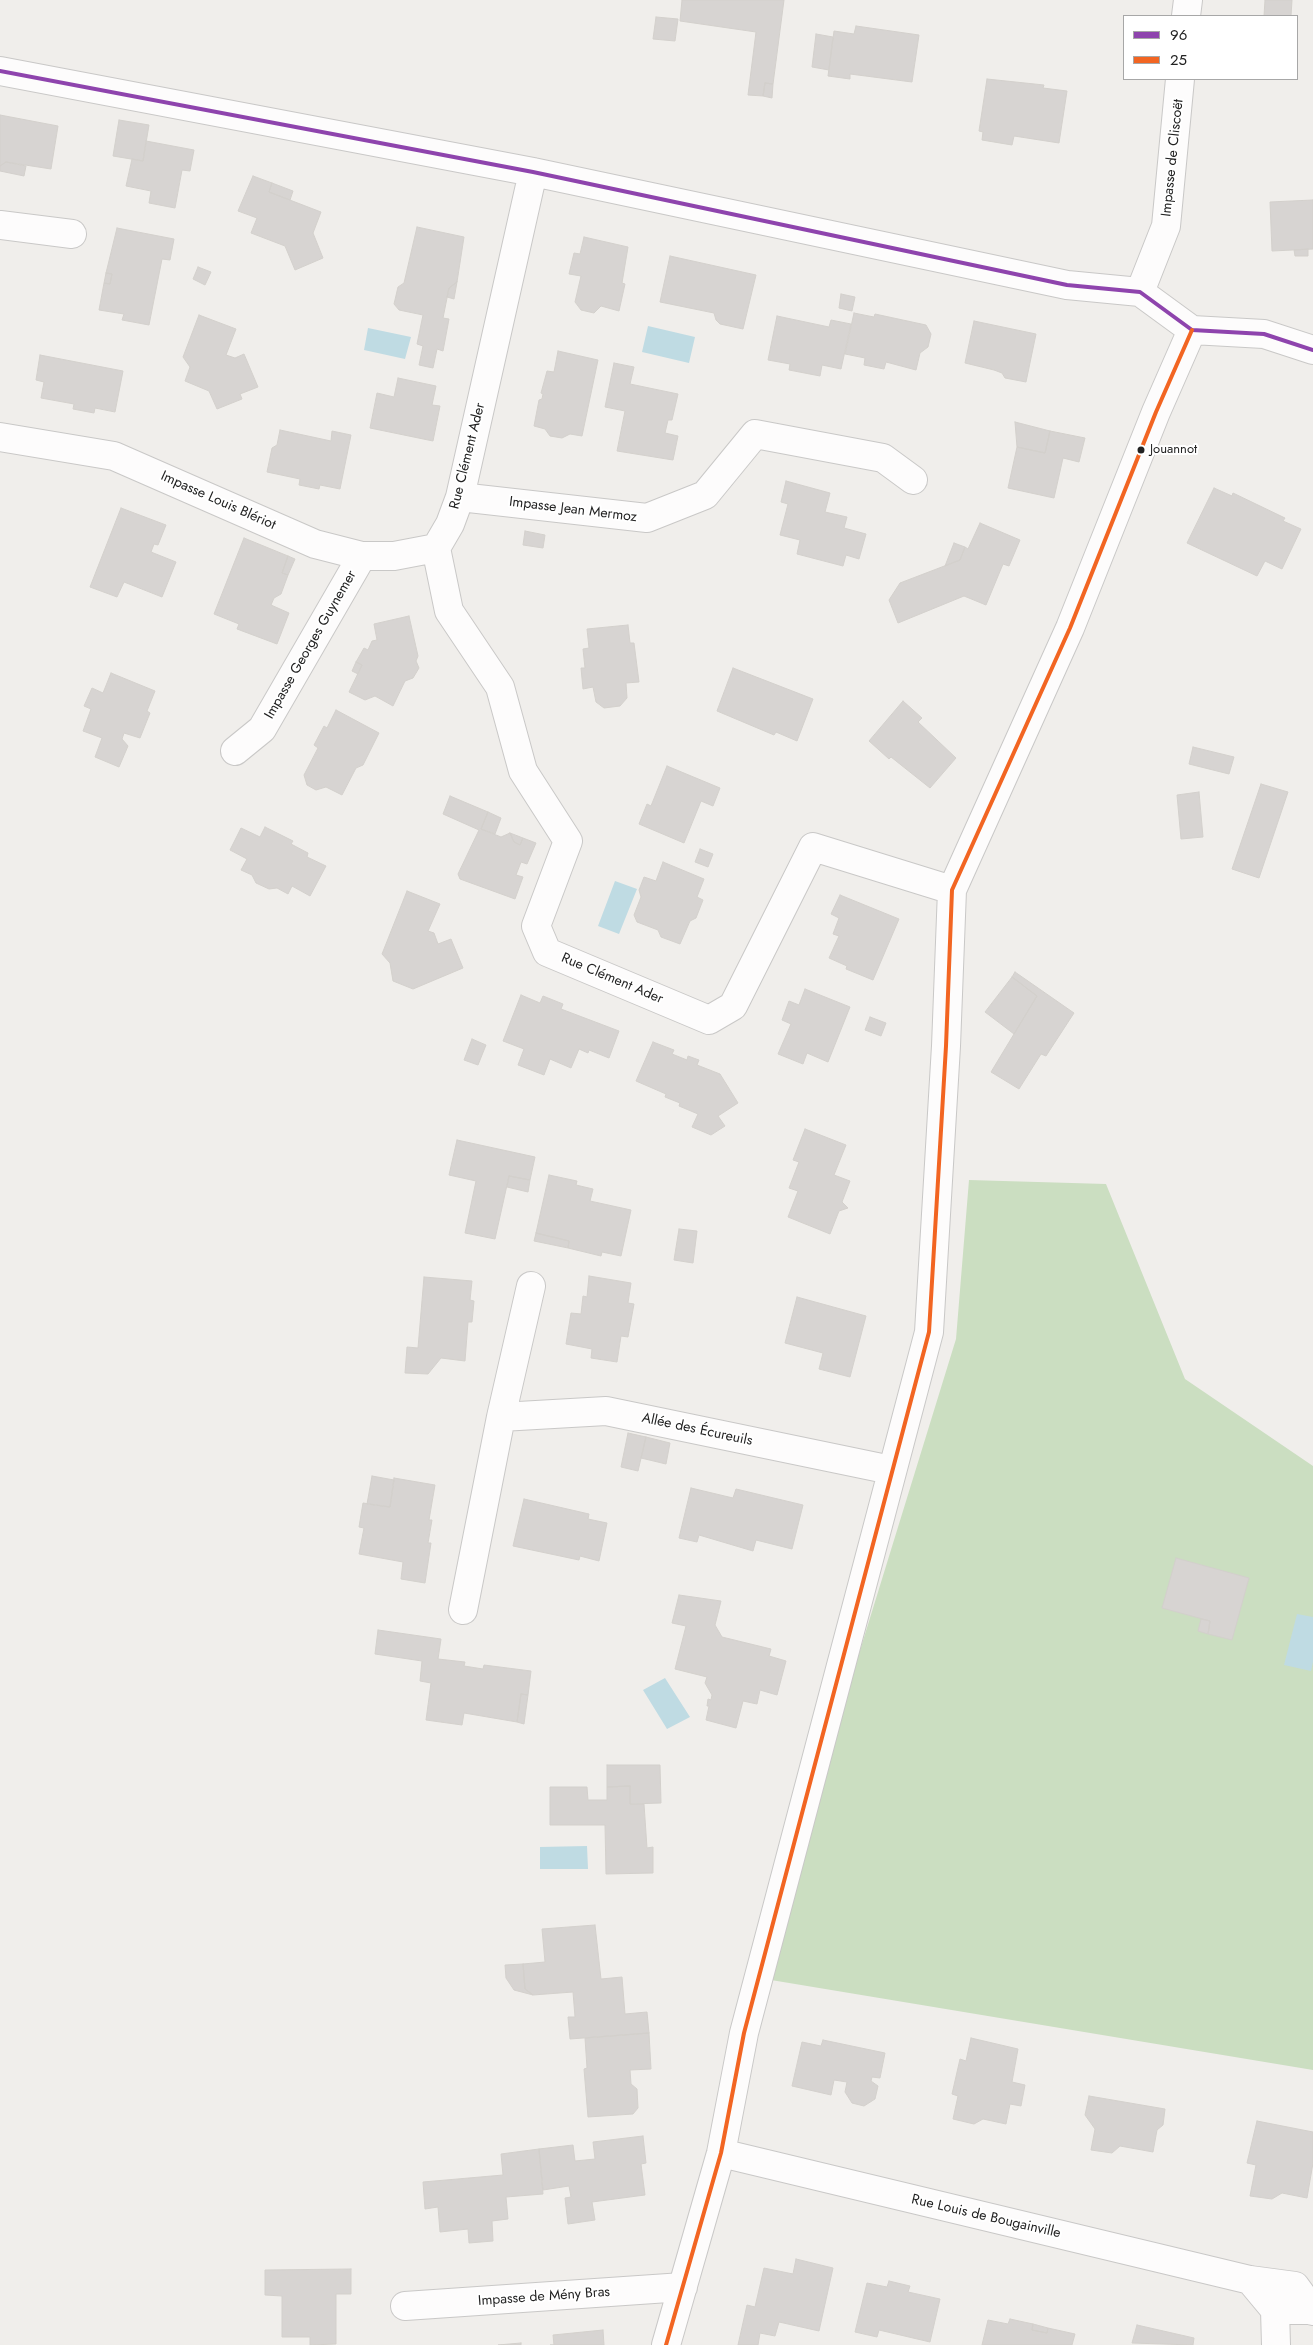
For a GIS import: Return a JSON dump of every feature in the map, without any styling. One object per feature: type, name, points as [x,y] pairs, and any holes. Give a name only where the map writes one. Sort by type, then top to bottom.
[{"type":"street","points":[[1186,15],[1188,0]]},
{"type":"street","points":[[0,71],[533,172],[1067,285],[1140,292],[1192,330],[1264,334],[1313,350]]},
{"type":"street","name":"Impasse de Cliscoët","points":[[1140,292],[1166,226],[1180,80]]},
{"type":"street","name":"Rue Clément Ader","points":[[533,172],[460,497],[450,524],[436,548],[449,610],[500,687],[524,772],[568,841],[536,926],[547,952],[709,1020],[733,1006],[813,848],[952,890]]},
{"type":"street","points":[[0,224],[72,234]]},
{"type":"street","points":[[666,2345],[721,2153],[744,2033],[891,1470],[929,1332],[946,1046],[952,890],[1070,628],[1156,412],[1192,330]]},
{"type":"street","name":"Impasse Jean Mermoz","points":[[460,497],[647,518],[705,496],[755,434],[883,458],[914,480]]},
{"type":"street","name":"Impasse Louis Blériot","points":[[0,437],[114,456],[315,544],[362,556],[394,556],[436,548]]},
{"type":"street","name":"Impasse Georges Guynemer","points":[[235,751],[262,729],[362,556]]},
{"type":"street","points":[[463,1610],[501,1418],[531,1286]]},
{"type":"street","name":"Allée des Écureuils","points":[[501,1418],[606,1411],[891,1470]]},
{"type":"street","name":"Rue Louis de Bougainville","points":[[721,2153],[1250,2280],[1295,2286],[1313,2310]]},
{"type":"street","points":[[1250,2280],[1275,2310],[1276,2345]]},
{"type":"street","name":"Impasse de Mény Bras","points":[[405,2306],[683,2288]]},
{"type":"street","name":"Rue Louis de Bougainville","points":[[1275,2310],[1313,2310]]},
{"type":"green space","points":[[969,1180],[1106,1184],[1185,1379],[1313,1466],[1313,2070],[759,1978],[956,1339]]},
{"type":"water","points":[[648,326],[695,337],[689,363],[642,352]]},
{"type":"water","points":[[368,328],[411,337],[405,359],[364,350]]},
{"type":"water","points":[[615,881],[637,889],[619,934],[598,926]]},
{"type":"water","points":[[1297,1614],[1313,1617],[1313,1662],[1311,1671],[1284,1665]]},
{"type":"water","points":[[665,1678],[690,1717],[667,1729],[643,1690]]},
{"type":"water","points":[[587,1846],[588,1869],[540,1869],[540,1847]]},
{"type":"building","points":[[682,0],[784,0],[773,84],[765,83],[763,96],[748,95],[756,32],[680,21]]},
{"type":"building","points":[[1265,0],[1292,0],[1291,15],[1264,15]]},
{"type":"building","points":[[656,17],[678,19],[675,41],[653,39]]},
{"type":"building","points":[[856,26],[919,35],[912,82],[850,74],[850,79],[828,76],[834,31],[854,34]]},
{"type":"building","points":[[816,34],[833,37],[829,70],[812,67]]},
{"type":"building","points":[[987,79],[1044,85],[1043,88],[1067,91],[1059,143],[1014,136],[1012,145],[982,140],[983,132],[979,131]]},
{"type":"building","points":[[765,83],[773,84],[772,98],[763,96]]},
{"type":"building","points":[[0,115],[58,126],[51,169],[6,162],[0,166]]},
{"type":"building","points":[[119,120],[149,125],[143,161],[113,156]]},
{"type":"building","points":[[146,141],[194,150],[190,171],[182,170],[175,208],[149,203],[151,191],[126,186],[132,159],[143,161]]},
{"type":"building","points":[[6,162],[26,166],[24,176],[0,171],[0,166]]},
{"type":"building","points":[[253,176],[272,183],[269,192],[321,212],[313,233],[323,258],[295,270],[285,246],[251,233],[257,218],[238,211]]},
{"type":"building","points":[[272,183],[293,191],[290,200],[269,192]]},
{"type":"building","points":[[1313,200],[1313,249],[1272,251],[1270,202]]},
{"type":"building","points":[[417,227],[464,237],[457,282],[449,288],[443,318],[449,319],[443,351],[437,349],[433,368],[419,365],[423,346],[417,344],[423,315],[399,310],[394,304],[398,287],[404,283]]},
{"type":"building","points":[[117,228],[174,239],[170,260],[162,259],[149,325],[122,320],[124,314],[99,310],[104,283],[110,284],[112,274],[106,273]]},
{"type":"building","points":[[584,237],[628,247],[622,283],[625,284],[619,311],[601,306],[594,313],[581,310],[575,302],[581,276],[569,274],[574,253],[580,254]]},
{"type":"building","points":[[1308,249],[1308,256],[1295,256],[1294,250]]},
{"type":"building","points":[[670,256],[756,275],[743,329],[720,324],[716,320],[714,313],[660,302]]},
{"type":"building","points":[[198,267],[211,272],[205,285],[193,279]]},
{"type":"building","points":[[106,273],[112,274],[110,284],[104,283]]},
{"type":"building","points":[[457,282],[454,299],[447,297],[449,288]]},
{"type":"building","points":[[841,294],[855,297],[852,311],[839,308]]},
{"type":"building","points":[[854,313],[874,317],[875,314],[926,325],[931,334],[928,347],[920,353],[916,370],[886,362],[884,369],[864,365],[865,358],[845,354]]},
{"type":"building","points":[[199,315],[236,329],[226,355],[235,358],[244,354],[258,387],[240,394],[242,399],[217,409],[209,391],[185,381],[190,367],[183,357]]},
{"type":"building","points":[[777,316],[829,327],[831,320],[851,324],[841,369],[822,365],[820,376],[789,370],[790,364],[768,360]]},
{"type":"building","points":[[974,321],[1036,334],[1026,382],[1005,378],[1002,373],[994,370],[965,363]]},
{"type":"building","points":[[558,351],[598,360],[582,436],[570,434],[562,438],[550,436],[545,429],[534,426],[539,400],[542,399],[543,394],[541,393],[547,371],[554,372]]},
{"type":"building","points":[[40,355],[123,371],[115,412],[95,408],[94,413],[73,409],[74,404],[41,398],[44,382],[36,380]]},
{"type":"building","points":[[614,363],[634,367],[630,384],[678,394],[672,420],[668,420],[665,433],[678,436],[673,460],[617,451],[625,411],[605,407]]},
{"type":"building","points":[[398,378],[436,386],[432,405],[440,406],[433,441],[370,428],[377,393],[394,397]]},
{"type":"building","points":[[1015,422],[1050,431],[1045,453],[1017,447]]},
{"type":"building","points":[[280,430],[331,441],[332,431],[351,435],[340,489],[320,485],[319,489],[299,485],[300,479],[267,472],[272,448],[277,445]]},
{"type":"building","points":[[1050,431],[1085,438],[1079,462],[1063,458],[1054,498],[1008,488],[1017,447],[1045,453]]},
{"type":"building","points":[[786,481],[830,493],[825,512],[847,517],[844,528],[866,534],[859,559],[846,555],[843,566],[797,554],[800,540],[780,535],[788,504],[781,502]]},
{"type":"building","points":[[1214,488],[1232,496],[1233,493],[1285,518],[1283,521],[1301,529],[1282,569],[1265,561],[1257,576],[1187,543]]},
{"type":"building","points":[[121,508],[166,525],[158,545],[154,544],[151,552],[176,562],[162,597],[124,582],[117,597],[90,587]]},
{"type":"building","points":[[980,523],[1020,540],[1009,566],[1003,564],[986,605],[964,596],[898,623],[889,600],[900,583],[960,560],[965,547],[968,549]]},
{"type":"building","points":[[525,531],[545,535],[543,548],[523,545]]},
{"type":"building","points":[[244,538],[288,556],[282,573],[288,575],[281,594],[274,598],[271,605],[289,613],[277,644],[237,629],[239,624],[214,614]]},
{"type":"building","points":[[954,543],[965,547],[960,560],[945,566]]},
{"type":"building","points":[[288,556],[295,559],[288,575],[282,573]]},
{"type":"building","points":[[409,616],[418,656],[416,661],[419,668],[413,678],[405,681],[393,706],[375,696],[365,700],[349,692],[362,665],[356,662],[364,648],[368,650],[372,641],[377,640],[374,624]]},
{"type":"building","points":[[628,625],[630,643],[634,643],[639,682],[626,683],[627,698],[620,706],[604,708],[596,702],[593,687],[583,689],[581,668],[585,668],[583,649],[589,648],[587,629]]},
{"type":"building","points":[[356,662],[362,665],[358,674],[352,671]]},
{"type":"building","points":[[733,668],[813,699],[797,741],[776,732],[774,735],[717,711]]},
{"type":"building","points":[[111,673],[155,691],[147,711],[150,713],[140,738],[124,733],[122,739],[128,746],[119,767],[95,757],[102,738],[83,731],[91,709],[84,706],[92,688],[103,693]]},
{"type":"building","points":[[903,701],[922,718],[918,722],[956,758],[930,788],[891,757],[889,759],[869,741]]},
{"type":"building","points":[[336,710],[379,733],[363,765],[356,768],[342,795],[326,787],[316,790],[307,785],[304,775],[318,748],[314,745],[324,726],[327,728]]},
{"type":"building","points":[[1193,747],[1234,757],[1229,774],[1189,764]]},
{"type":"building","points":[[667,766],[720,788],[713,806],[701,801],[684,843],[639,824],[647,804],[651,806]]},
{"type":"building","points":[[1261,784],[1288,792],[1259,878],[1232,869]]},
{"type":"building","points":[[1199,792],[1203,837],[1181,839],[1177,795]]},
{"type":"building","points":[[450,796],[488,812],[481,829],[501,837],[510,833],[514,842],[520,845],[523,838],[536,843],[527,864],[521,862],[516,875],[523,877],[515,899],[460,879],[458,874],[479,830],[443,814]]},
{"type":"building","points":[[488,812],[501,818],[495,834],[481,829]]},
{"type":"building","points":[[265,827],[293,841],[291,844],[308,853],[307,857],[326,866],[310,896],[292,886],[288,894],[277,888],[269,889],[256,883],[252,875],[241,870],[247,859],[230,850],[241,828],[260,837]]},
{"type":"building","points":[[510,833],[523,838],[520,845],[514,842]]},
{"type":"building","points":[[700,849],[713,854],[708,867],[695,862]]},
{"type":"building","points":[[663,862],[704,879],[697,897],[703,900],[696,918],[690,921],[680,944],[661,937],[658,930],[637,922],[634,915],[641,897],[639,890],[644,877],[656,881]]},
{"type":"building","points":[[407,891],[440,904],[428,931],[434,933],[438,944],[451,939],[463,968],[413,989],[393,981],[390,963],[382,954]]},
{"type":"building","points":[[840,895],[899,919],[873,980],[846,969],[847,966],[829,958],[839,936],[833,934],[839,918],[831,914]]},
{"type":"building","points":[[1015,972],[1074,1013],[1046,1056],[1041,1054],[1019,1089],[991,1072],[1037,996],[1012,977]]},
{"type":"building","points":[[1012,977],[1037,996],[1014,1034],[985,1012]]},
{"type":"building","points":[[805,989],[850,1007],[828,1062],[807,1053],[803,1064],[778,1054],[791,1024],[782,1020],[789,1001],[799,1005]]},
{"type":"building","points":[[521,995],[540,1003],[543,996],[563,1004],[561,1009],[619,1031],[609,1058],[589,1050],[588,1053],[579,1049],[571,1068],[550,1059],[544,1075],[518,1065],[524,1049],[503,1041]]},
{"type":"building","points":[[870,1017],[886,1023],[881,1036],[865,1030]]},
{"type":"building","points":[[472,1039],[486,1045],[478,1065],[464,1060]]},
{"type":"building","points":[[653,1042],[674,1050],[672,1054],[687,1060],[688,1056],[699,1060],[697,1065],[720,1074],[738,1103],[718,1116],[725,1126],[711,1135],[692,1127],[698,1114],[679,1106],[680,1103],[665,1097],[666,1094],[636,1081]]},
{"type":"building","points":[[805,1129],[846,1145],[834,1175],[850,1181],[842,1202],[848,1208],[839,1211],[830,1234],[788,1217],[798,1191],[789,1188],[799,1162],[793,1160]]},
{"type":"building","points":[[457,1140],[535,1157],[530,1180],[509,1176],[495,1239],[465,1233],[476,1181],[449,1175]]},
{"type":"building","points":[[549,1175],[577,1181],[576,1185],[593,1189],[590,1201],[631,1210],[621,1256],[602,1252],[601,1256],[568,1248],[569,1241],[536,1233]]},
{"type":"building","points":[[509,1176],[530,1180],[528,1192],[507,1187]]},
{"type":"building","points":[[679,1229],[697,1231],[693,1263],[674,1260]]},
{"type":"building","points":[[536,1233],[569,1241],[568,1248],[534,1241]]},
{"type":"building","points":[[589,1276],[631,1283],[628,1303],[634,1304],[628,1337],[621,1336],[617,1362],[591,1358],[592,1349],[566,1344],[571,1313],[581,1314],[583,1296],[587,1297]]},
{"type":"building","points":[[424,1277],[472,1281],[470,1300],[474,1301],[472,1322],[468,1322],[465,1361],[441,1358],[428,1374],[405,1373],[407,1347],[418,1348]]},
{"type":"building","points":[[797,1297],[866,1316],[850,1377],[819,1369],[823,1353],[785,1343]]},
{"type":"building","points":[[628,1433],[646,1437],[638,1471],[621,1467]]},
{"type":"building","points":[[646,1437],[670,1443],[666,1464],[641,1458]]},
{"type":"building","points":[[372,1476],[394,1480],[390,1507],[367,1504]]},
{"type":"building","points":[[394,1478],[435,1485],[429,1520],[432,1520],[428,1543],[431,1543],[425,1583],[401,1579],[403,1562],[359,1554],[364,1528],[359,1527],[363,1503],[390,1507]]},
{"type":"building","points":[[691,1488],[733,1498],[736,1489],[803,1505],[792,1549],[756,1540],[753,1551],[699,1535],[697,1542],[679,1538]]},
{"type":"building","points":[[524,1499],[589,1514],[588,1519],[607,1523],[599,1561],[580,1556],[579,1560],[513,1546]]},
{"type":"building","points":[[1176,1558],[1249,1578],[1232,1640],[1208,1634],[1210,1621],[1162,1608]]},
{"type":"building","points":[[679,1595],[721,1601],[715,1625],[722,1637],[771,1649],[769,1656],[786,1661],[777,1695],[760,1690],[757,1704],[743,1701],[736,1728],[706,1720],[709,1706],[707,1706],[708,1699],[711,1700],[712,1695],[705,1683],[707,1677],[675,1669],[686,1626],[672,1623]]},
{"type":"building","points":[[1201,1619],[1210,1621],[1208,1634],[1198,1631]]},
{"type":"building","points":[[378,1630],[441,1639],[438,1659],[465,1662],[464,1666],[483,1669],[484,1665],[531,1671],[528,1695],[521,1694],[517,1722],[464,1713],[462,1725],[426,1720],[431,1683],[420,1681],[422,1661],[375,1654]]},
{"type":"building","points":[[521,1694],[528,1695],[524,1724],[517,1722]]},
{"type":"building","points":[[607,1765],[660,1765],[661,1803],[630,1804],[630,1786],[607,1787]]},
{"type":"building","points":[[630,1786],[630,1804],[644,1804],[647,1848],[653,1847],[653,1873],[606,1874],[605,1825],[550,1825],[550,1787],[587,1787],[588,1800],[607,1800],[607,1787]]},
{"type":"building","points":[[595,1925],[601,1979],[622,1977],[625,2014],[647,2012],[649,2033],[570,2039],[568,2017],[575,2017],[573,1992],[533,1995],[525,1989],[523,1964],[545,1962],[542,1929]]},
{"type":"building","points":[[523,1964],[525,1989],[533,1995],[514,1990],[506,1978],[505,1965]]},
{"type":"building","points":[[649,2033],[651,2069],[630,2070],[631,2084],[637,2089],[638,2108],[633,2114],[588,2117],[584,2069],[587,2068],[585,2038]]},
{"type":"building","points":[[971,2038],[1018,2049],[1012,2082],[1025,2085],[1021,2106],[1010,2104],[1006,2124],[983,2119],[974,2124],[953,2119],[958,2096],[952,2094],[960,2059],[966,2061]]},
{"type":"building","points":[[823,2040],[885,2053],[880,2078],[872,2077],[871,2081],[878,2086],[875,2099],[864,2106],[852,2103],[845,2092],[847,2082],[834,2080],[831,2095],[792,2086],[802,2042],[821,2046]]},
{"type":"building","points":[[1089,2096],[1165,2109],[1163,2125],[1157,2130],[1153,2152],[1120,2146],[1112,2153],[1091,2150],[1095,2129],[1085,2115]]},
{"type":"building","points":[[1257,2121],[1313,2132],[1313,2163],[1307,2198],[1282,2193],[1272,2199],[1250,2196],[1256,2165],[1247,2163]]},
{"type":"building","points":[[643,2136],[646,2163],[641,2164],[645,2195],[592,2202],[595,2220],[568,2224],[565,2198],[571,2197],[569,2186],[543,2190],[539,2149],[573,2145],[575,2161],[595,2159],[593,2142]]},
{"type":"building","points":[[539,2149],[543,2194],[506,2197],[508,2219],[492,2221],[493,2241],[469,2243],[468,2229],[440,2232],[438,2207],[425,2209],[423,2182],[503,2175],[501,2154]]},
{"type":"building","points":[[796,2259],[833,2268],[819,2331],[779,2322],[775,2336],[760,2333],[758,2345],[738,2345],[747,2305],[755,2307],[764,2268],[793,2274]]},
{"type":"building","points":[[351,2269],[351,2294],[336,2294],[336,2344],[310,2345],[310,2337],[282,2337],[282,2296],[265,2295],[265,2270]]},
{"type":"building","points":[[889,2281],[910,2286],[908,2292],[940,2299],[930,2342],[879,2330],[877,2337],[855,2332],[867,2283],[887,2287]]},
{"type":"building","points":[[1010,2319],[1033,2324],[1032,2330],[1047,2333],[1048,2328],[1075,2334],[1072,2345],[982,2345],[988,2320],[1008,2324]]},
{"type":"building","points":[[1033,2324],[1048,2328],[1047,2333],[1032,2330]]},
{"type":"building","points":[[1137,2325],[1194,2338],[1193,2345],[1132,2343]]},
{"type":"building","points":[[603,2330],[604,2345],[554,2345],[553,2335]]},
{"type":"building","points":[[521,2343],[521,2345],[498,2345]]},
{"type":"transit line","name":"96","points":[[0,71],[533,172],[1067,285],[1140,292],[1192,330],[1264,334],[1313,350]]},
{"type":"transit line","name":"25","points":[[666,2345],[721,2153],[744,2033],[929,1332],[946,1046],[952,890],[1070,628],[1156,412],[1192,330]]},
{"type":"place","name":"Jouannot","points":[[1141,450]]}]
